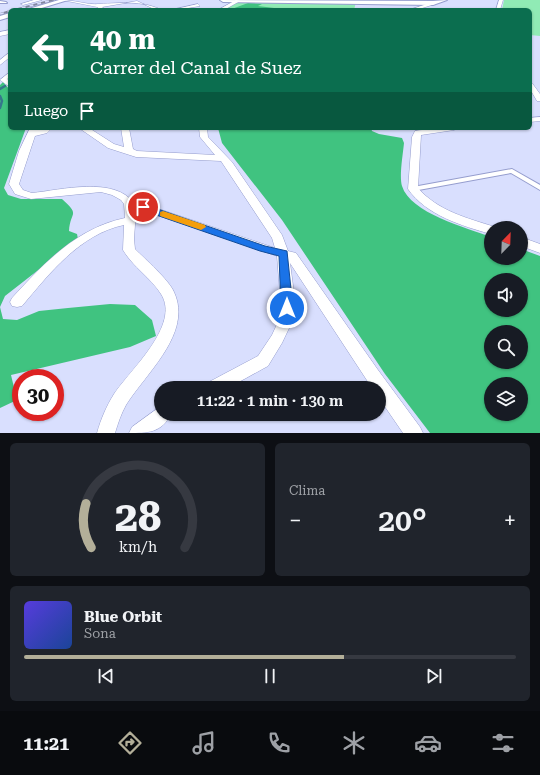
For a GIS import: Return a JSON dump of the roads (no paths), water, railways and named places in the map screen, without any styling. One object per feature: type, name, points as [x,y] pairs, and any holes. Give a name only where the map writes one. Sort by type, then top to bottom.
[{"type":"street","points":[[23,4],[40,0]]},
{"type":"street","points":[[35,8],[64,0],[98,6],[138,0],[156,8]]},
{"type":"street","points":[[223,0],[433,3]]},
{"type":"street","points":[[417,8],[444,0]]},
{"type":"street","points":[[224,8],[238,1]]},
{"type":"street","points":[[0,2],[5,3]]},
{"type":"street","points":[[186,8],[198,5]]},
{"type":"street","points":[[0,64],[8,56]]},
{"type":"street","points":[[0,64],[8,65]]},
{"type":"street","points":[[532,88],[540,99]]},
{"type":"street","points":[[45,130],[33,131],[24,151],[14,184],[19,192],[32,196],[101,190],[111,191],[125,198],[130,206],[127,244],[129,250],[168,293],[172,300],[172,318],[170,327],[156,351],[125,392],[107,422],[106,433]]},
{"type":"street","points":[[86,130],[111,146],[141,155],[223,158]]},
{"type":"street","points":[[125,130],[130,152]]},
{"type":"street","points":[[203,130],[204,137],[223,158],[278,238],[283,253],[287,303],[286,315],[282,330],[263,361],[226,381]]},
{"type":"street","points":[[423,130],[416,136],[413,189],[425,202],[440,211],[484,227]]},
{"type":"street","points":[[413,189],[512,171],[540,188]]},
{"type":"street","points":[[130,206],[143,207],[264,249],[292,256],[372,375],[414,433]]},
{"type":"street","points":[[17,302],[50,268],[80,242],[109,224],[130,220]]},
{"type":"street","points":[[528,245],[540,249]]},
{"type":"street","points":[[138,433],[154,420]]},
{"type":"waterway","points":[[0,89],[5,86]]},
{"type":"waterway","points":[[0,96],[2,101],[0,108]]},
{"type":"railway","points":[[22,8],[53,0]]},
{"type":"railway","points":[[0,14],[8,12]]}]
